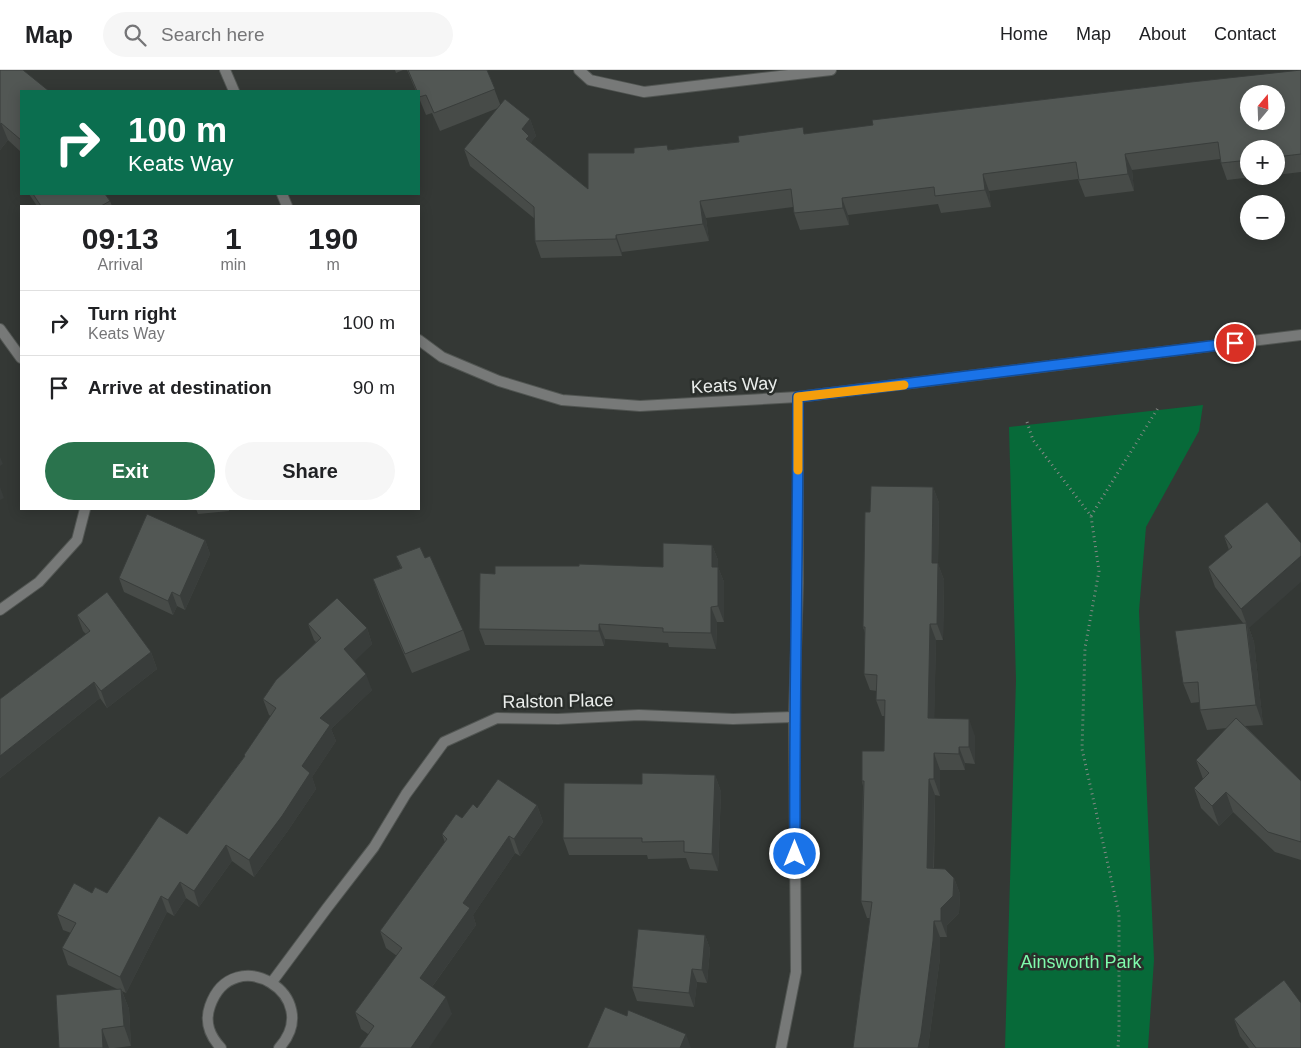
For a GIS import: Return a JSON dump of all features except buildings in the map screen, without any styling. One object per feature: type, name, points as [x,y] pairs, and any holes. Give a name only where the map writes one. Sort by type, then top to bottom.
[{"type":"street","points":[[225,70],[234,90]]},
{"type":"street","points":[[579,70],[590,80],[644,92],[831,70]]},
{"type":"street","points":[[0,329],[20,357]]},
{"type":"street","name":"Keats Way","points":[[420,341],[442,357],[499,381],[562,400],[640,406],[798,397],[1301,335]]},
{"type":"street","points":[[781,1048],[796,972],[794,717],[798,574],[798,397]]},
{"type":"street","points":[[0,610],[39,582],[77,540],[85,510]]},
{"type":"street","name":"Ralston Place","points":[[272,982],[374,847],[406,794],[444,742],[497,718],[558,719],[639,715],[733,719],[794,717]]},
{"type":"street","points":[[221,1048],[213,1039],[208,1029],[207,1014],[214,995],[223,984],[239,977],[254,976],[272,982],[282,991],[290,1003],[292,1018],[290,1032],[279,1048]]},
{"type":"path","points":[[1092,516],[1158,408]]},
{"type":"path","points":[[1027,422],[1033,440],[1092,516],[1099,571],[1085,648],[1082,749],[1119,914],[1118,1048]]},
{"type":"green space","name":"Ainsworth Park","points":[[1203,405],[1199,431],[1146,527],[1139,611],[1154,960],[1148,1048],[1005,1048],[1016,680],[1009,427]]},
{"type":"slow traffic","points":[[798,470],[798,397],[904,385]]},
{"type":"route","points":[[795,854],[794,717],[798,583],[798,397],[1235,343]]}]
